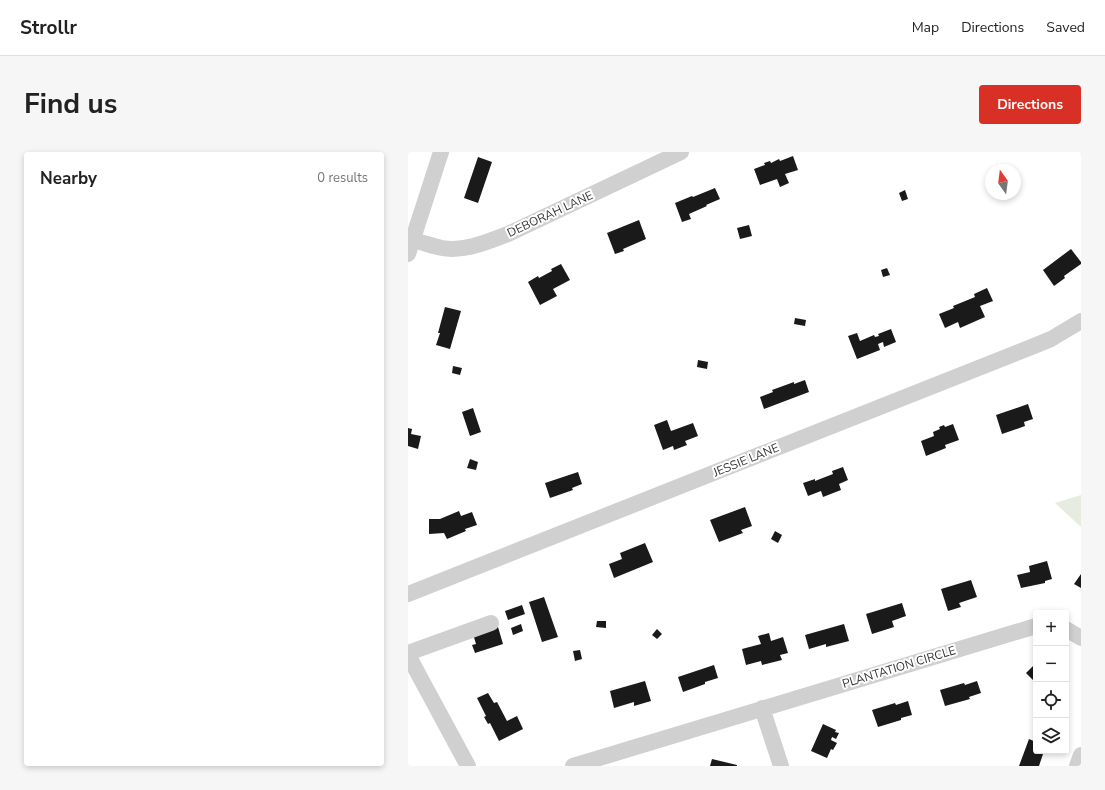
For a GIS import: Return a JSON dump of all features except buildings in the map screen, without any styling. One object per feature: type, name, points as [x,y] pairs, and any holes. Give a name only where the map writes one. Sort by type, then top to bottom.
[{"type":"street","points":[[410,247],[441,152]]},
{"type":"street","name":"DEBORAH LANE","points":[[410,247],[442,248],[472,246],[490,241],[508,234],[681,152]]},
{"type":"street","name":"JESSIE LANE","points":[[408,594],[1034,346],[1051,339],[1081,321]]},
{"type":"street","points":[[468,766],[408,654],[491,623]]},
{"type":"street","name":"PLANTATION CIRCLE","points":[[573,766],[1033,627]]},
{"type":"street","points":[[1069,630],[1081,638]]},
{"type":"street","points":[[762,708],[781,766]]},
{"type":"street","points":[[1077,766],[1081,755]]},
{"type":"shaded area","points":[[1081,495],[1081,527],[1055,503]]}]
